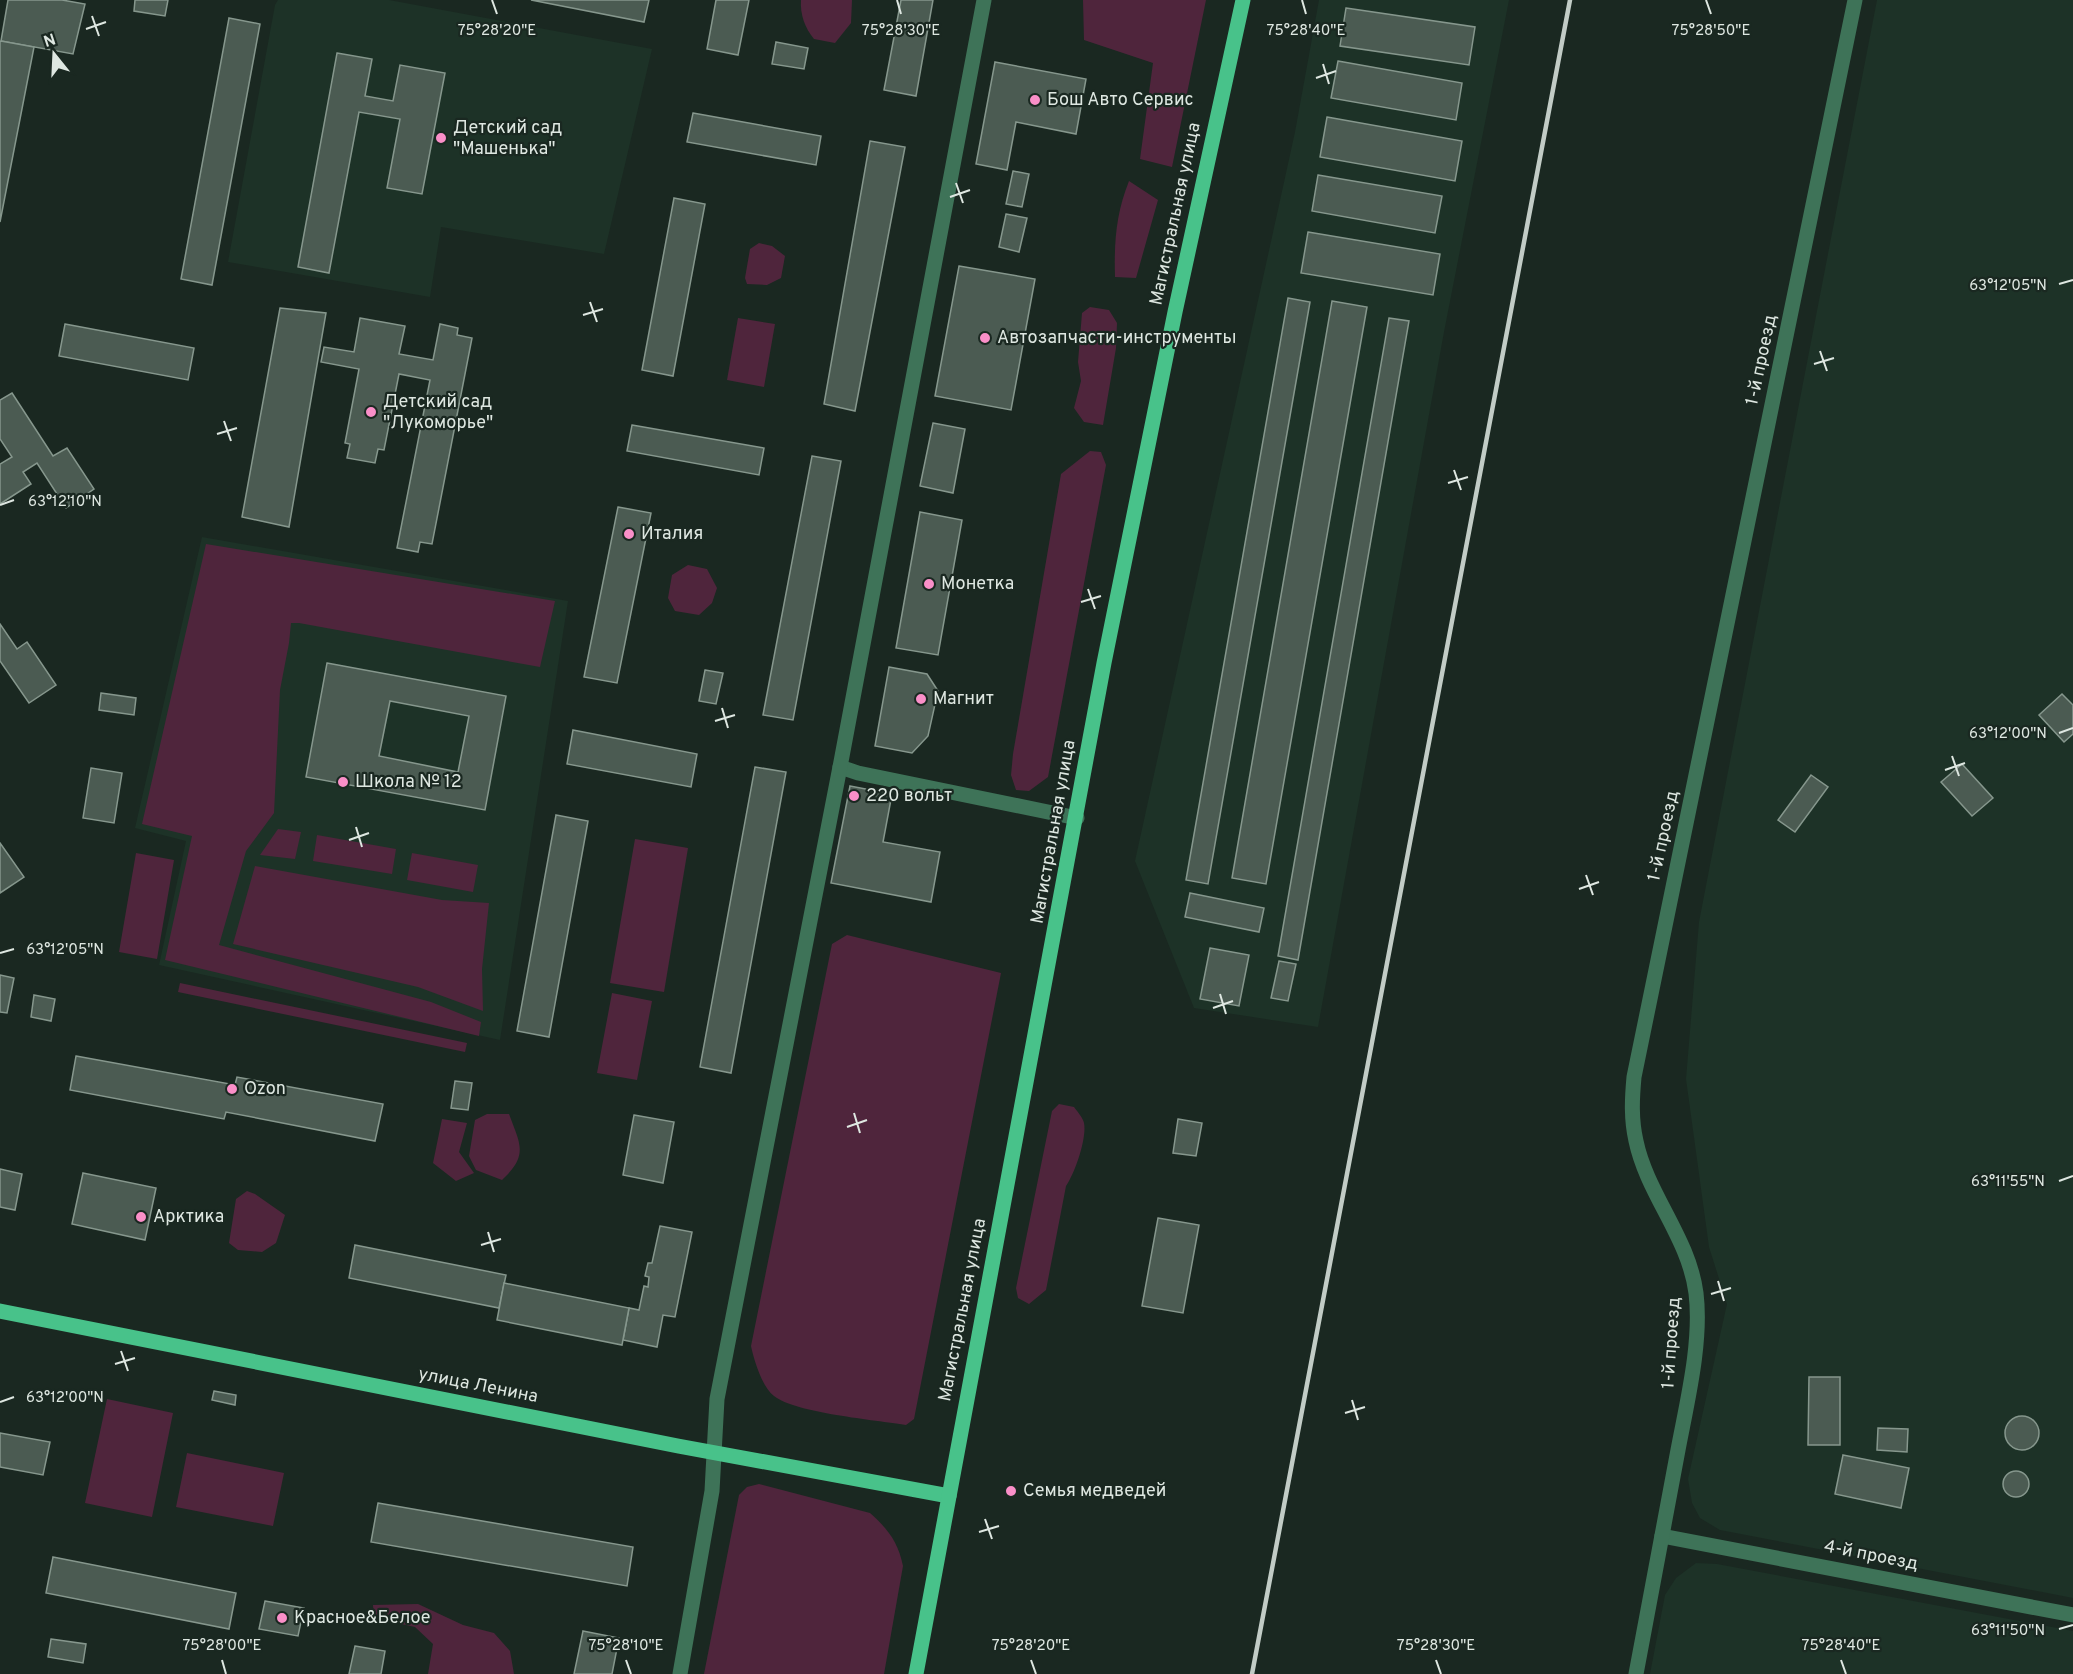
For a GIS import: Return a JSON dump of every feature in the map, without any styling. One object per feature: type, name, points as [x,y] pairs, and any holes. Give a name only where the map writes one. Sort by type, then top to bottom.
[{"type":"main road","name":"Магистральная улица","points":[[916,1674],[1104,663],[1150,432],[1243,0]]},
{"type":"main road","name":"улица Ленина","points":[[0,1311],[949,1496]]},
{"type":"street","points":[[680,1674],[711,1500],[717,1399],[840,767],[984,0]]},
{"type":"street","name":"1-й проезд","points":[[1636,1674],[1690,1389],[1696,1306],[1693,1277],[1686,1257],[1649,1178],[1636,1142],[1632,1103],[1634,1077],[1855,0]]},
{"type":"street","points":[[840,767],[858,773],[1077,818]]},
{"type":"street","name":"4-й проезд","points":[[1662,1536],[2073,1615]]},
{"type":"shaded area","name":"Детский сад \"Машенька\"","points":[[278,0],[389,0],[652,49],[604,254],[441,227],[430,297],[228,262],[275,5]]},
{"type":"shaded area","points":[[801,0],[852,0],[851,23],[835,43],[814,39],[804,21]]},
{"type":"shaded area","points":[[1083,0],[1206,0],[1172,167],[1140,159],[1153,63],[1084,40]]},
{"type":"shaded area","points":[[1319,0],[1509,0],[1444,332],[1318,1027],[1194,1008],[1135,861],[1295,132]]},
{"type":"shaded area","points":[[1877,0],[2073,0],[2073,1598],[1720,1530],[1700,1518],[1692,1503],[1688,1479],[1727,1304],[1709,1247],[1686,1079],[1699,922]]},
{"type":"shaded area","points":[[1129,181],[1158,200],[1136,278],[1115,277],[1117,228],[1121,205]]},
{"type":"shaded area","points":[[759,243],[772,246],[785,256],[781,278],[767,285],[747,284],[745,278],[750,249]]},
{"type":"shaded area","points":[[1090,307],[1109,310],[1117,323],[1116,348],[1103,425],[1084,422],[1074,408],[1081,381],[1078,362],[1082,313]]},
{"type":"shaded area","points":[[738,318],[775,324],[764,387],[727,380]]},
{"type":"shaded area","points":[[1090,451],[1101,452],[1106,465],[1048,777],[1029,791],[1016,790],[1011,775],[1013,754],[1061,474]]},
{"type":"shaded area","name":"Школа № 12","points":[[202,537],[568,601],[500,1040],[159,965],[186,841],[135,828]]},
{"type":"shaded area","points":[[206,544],[555,601],[540,667],[291,623],[280,690],[274,813],[246,851],[219,945],[431,1002],[481,1022],[479,1036],[165,960],[192,836],[142,824]]},
{"type":"shaded area","points":[[688,565],[707,569],[717,588],[712,603],[699,615],[675,611],[668,598],[672,575]]},
{"type":"shaded area","points":[[278,829],[301,832],[295,859],[260,855]]},
{"type":"shaded area","points":[[317,835],[396,849],[392,874],[313,861]]},
{"type":"shaded area","points":[[635,839],[688,848],[664,992],[610,983]]},
{"type":"shaded area","points":[[136,853],[174,860],[157,959],[119,952]]},
{"type":"shaded area","points":[[412,853],[478,865],[473,892],[407,880]]},
{"type":"shaded area","points":[[255,866],[442,900],[489,903],[482,969],[483,1011],[418,987],[233,944]]},
{"type":"shaded area","points":[[847,935],[1001,973],[914,1419],[906,1425],[817,1411],[784,1402],[770,1392],[762,1380],[751,1346],[832,944]]},
{"type":"shaded area","points":[[180,983],[467,1043],[465,1052],[178,992]]},
{"type":"shaded area","points":[[612,993],[652,1001],[637,1080],[597,1073]]},
{"type":"shaded area","points":[[1059,1104],[1074,1107],[1084,1123],[1084,1137],[1076,1164],[1066,1186],[1046,1290],[1029,1304],[1018,1298],[1016,1288],[1052,1111]]},
{"type":"shaded area","points":[[487,1114],[509,1114],[519,1141],[520,1149],[516,1163],[502,1180],[476,1170],[469,1156],[475,1120]]},
{"type":"shaded area","points":[[442,1119],[467,1123],[459,1152],[474,1173],[456,1181],[433,1163]]},
{"type":"shaded area","points":[[247,1191],[285,1215],[276,1243],[262,1252],[238,1250],[229,1243],[236,1199]]},
{"type":"shaded area","points":[[107,1399],[173,1413],[152,1517],[85,1503]]},
{"type":"shaded area","points":[[187,1453],[284,1473],[273,1526],[176,1507]]},
{"type":"shaded area","points":[[759,1484],[870,1513],[891,1536],[903,1566],[884,1674],[704,1674],[739,1495],[747,1487]]},
{"type":"shaded area","points":[[1696,1563],[1717,1564],[2073,1631],[2073,1674],[1650,1674],[1665,1595],[1676,1578]]},
{"type":"shaded area","points":[[418,1604],[463,1625],[494,1633],[510,1651],[514,1674],[428,1674],[433,1644],[415,1627],[374,1618],[373,1605]]},
{"type":"building","points":[[8,0],[62,0],[85,4],[73,54],[1,41]]},
{"type":"building","points":[[135,0],[168,0],[165,16],[134,11]]},
{"type":"building","points":[[531,0],[649,0],[644,22]]},
{"type":"building","points":[[716,0],[749,0],[738,55],[707,49]]},
{"type":"building","points":[[901,0],[933,0],[916,96],[884,90]]},
{"type":"building","points":[[1346,8],[1475,27],[1469,65],[1340,46]]},
{"type":"building","points":[[229,18],[260,24],[212,285],[181,279]]},
{"type":"building","points":[[0,42],[34,47],[0,222]]},
{"type":"building","points":[[776,42],[808,48],[804,69],[772,64]]},
{"type":"building","points":[[337,53],[372,59],[365,96],[393,101],[400,65],[445,73],[422,194],[387,188],[400,119],[359,112],[329,273],[298,267]]},
{"type":"building","points":[[1338,61],[1462,83],[1456,120],[1331,98]]},
{"type":"building","name":"Бош Авто Сервис","points":[[995,62],[1086,79],[1076,134],[1016,122],[1007,170],[976,164]]},
{"type":"building","points":[[693,113],[821,136],[816,165],[687,142]]},
{"type":"building","points":[[1327,117],[1462,141],[1455,181],[1320,157]]},
{"type":"building","points":[[870,141],[905,147],[855,411],[824,404]]},
{"type":"building","points":[[1013,171],[1029,174],[1022,207],[1006,204]]},
{"type":"building","points":[[1318,175],[1442,196],[1435,233],[1312,211]]},
{"type":"building","points":[[674,198],[705,204],[673,376],[642,370]]},
{"type":"building","points":[[1006,214],[1027,218],[1019,252],[999,247]]},
{"type":"building","points":[[1308,232],[1440,254],[1433,295],[1301,273]]},
{"type":"building","name":"Автозапчасти-инструменты","points":[[959,266],[1035,279],[1011,410],[935,396]]},
{"type":"building","points":[[1288,298],[1310,302],[1208,884],[1186,880]]},
{"type":"building","points":[[1332,301],[1367,307],[1266,884],[1232,878]]},
{"type":"building","points":[[280,308],[326,313],[289,527],[242,517]]},
{"type":"building","name":"Детский сад \"Лукоморье\"","points":[[360,318],[405,326],[399,354],[433,360],[440,324],[458,328],[457,335],[472,338],[432,544],[420,542],[418,552],[397,548],[430,380],[399,374],[384,450],[378,449],[375,463],[347,458],[350,444],[345,443],[359,369],[321,362],[324,347],[354,352]]},
{"type":"building","points":[[1389,318],[1409,321],[1298,960],[1278,956]]},
{"type":"building","points":[[65,324],[194,348],[188,380],[59,356]]},
{"type":"building","points":[[12,393],[53,456],[67,448],[94,489],[66,508],[37,463],[23,472],[31,484],[0,504],[0,464],[12,457],[0,439],[0,400]]},
{"type":"building","points":[[933,423],[965,429],[953,493],[920,486]]},
{"type":"building","points":[[632,425],[764,448],[759,475],[627,451]]},
{"type":"building","points":[[812,456],[841,461],[793,720],[763,715]]},
{"type":"building","points":[[618,507],[651,513],[617,683],[584,677]]},
{"type":"building","name":"Монетка","points":[[920,512],[962,520],[938,655],[896,648]]},
{"type":"building","points":[[0,624],[17,649],[27,642],[56,685],[29,703],[0,661]]},
{"type":"building","points":[[327,663],[506,696],[485,810],[306,777]],"holes":[[[390,701],[469,716],[458,772],[379,756]]]},
{"type":"building","points":[[889,667],[927,674],[938,691],[928,736],[912,753],[875,746]]},
{"type":"building","points":[[705,670],[723,673],[716,704],[699,701]]},
{"type":"building","points":[[101,693],[136,698],[134,715],[99,710]]},
{"type":"building","points":[[2062,694],[2073,705],[2073,734],[2064,742],[2039,715]]},
{"type":"building","points":[[573,730],[697,754],[691,787],[567,764]]},
{"type":"building","points":[[1962,764],[1993,798],[1972,816],[1941,782]]},
{"type":"building","points":[[755,767],[786,772],[731,1073],[700,1067]]},
{"type":"building","points":[[91,768],[122,773],[114,823],[83,818]]},
{"type":"building","points":[[1811,775],[1828,787],[1795,832],[1778,820]]},
{"type":"building","points":[[850,786],[892,794],[883,842],[940,852],[931,902],[831,883]]},
{"type":"building","points":[[556,815],[588,821],[549,1037],[517,1031]]},
{"type":"building","points":[[0,843],[24,877],[0,893]]},
{"type":"building","points":[[1190,893],[1264,908],[1259,932],[1185,917]]},
{"type":"building","points":[[1210,948],[1249,955],[1239,1006],[1200,999]]},
{"type":"building","points":[[1279,961],[1296,964],[1288,1001],[1271,998]]},
{"type":"building","points":[[0,975],[14,978],[7,1013],[0,1012]]},
{"type":"building","points":[[34,995],[55,999],[51,1021],[31,1017]]},
{"type":"building","points":[[76,1056],[235,1085],[237,1077],[383,1104],[375,1141],[226,1112],[224,1119],[70,1090]]},
{"type":"building","points":[[455,1081],[472,1083],[468,1110],[451,1108]]},
{"type":"building","points":[[634,1115],[674,1122],[663,1183],[623,1175]]},
{"type":"building","points":[[1178,1119],[1202,1123],[1196,1156],[1173,1153]]},
{"type":"building","points":[[0,1169],[22,1174],[15,1210],[0,1207]]},
{"type":"building","points":[[83,1173],[156,1188],[145,1240],[72,1224]]},
{"type":"building","points":[[1158,1218],[1199,1225],[1183,1313],[1142,1306]]},
{"type":"building","points":[[660,1226],[692,1232],[675,1317],[663,1315],[657,1347],[623,1340],[629,1308],[639,1310],[644,1286],[648,1287],[649,1277],[645,1276],[648,1263],[652,1263]]},
{"type":"building","points":[[355,1245],[506,1275],[499,1308],[349,1278]]},
{"type":"building","points":[[504,1283],[629,1308],[622,1345],[497,1320]]},
{"type":"building","points":[[1809,1377],[1840,1377],[1840,1445],[1808,1445]]},
{"type":"building","points":[[214,1391],[236,1395],[235,1405],[212,1400]]},
{"type":"building","points":[[2022,1416],[2034,1421],[2039,1433],[2034,1445],[2022,1450],[2010,1445],[2005,1433],[2010,1421]]},
{"type":"building","points":[[1878,1428],[1908,1429],[1907,1452],[1877,1450]]},
{"type":"building","points":[[0,1433],[50,1442],[43,1475],[0,1467]]},
{"type":"building","points":[[1843,1455],[1909,1468],[1901,1508],[1835,1494]]},
{"type":"building","points":[[2016,1471],[2025,1475],[2029,1484],[2025,1493],[2016,1497],[2007,1493],[2003,1484],[2007,1475]]},
{"type":"building","points":[[378,1503],[633,1547],[627,1586],[371,1542]]},
{"type":"building","points":[[53,1557],[236,1593],[229,1629],[46,1593]]},
{"type":"building","name":"Красное&Белое","points":[[265,1601],[304,1608],[298,1636],[259,1629]]},
{"type":"building","points":[[583,1631],[619,1638],[612,1674],[574,1674]]},
{"type":"building","points":[[51,1639],[86,1644],[83,1663],[48,1657]]},
{"type":"building","points":[[355,1646],[385,1651],[381,1674],[349,1674]]},
{"type":"railway","points":[[1252,1674],[1570,0]]},
{"type":"place","name":"Бош Авто Сервис","points":[[1035,100]]},
{"type":"place","name":"Детский сад \"Машенька\"","points":[[441,138]]},
{"type":"place","name":"Автозапчасти-инструменты","points":[[985,338]]},
{"type":"place","name":"Детский сад \"Лукоморье\"","points":[[371,412]]},
{"type":"place","name":"Италия","points":[[629,534]]},
{"type":"place","name":"Монетка","points":[[929,584]]},
{"type":"place","name":"Магнит","points":[[921,699]]},
{"type":"place","name":"Школа № 12","points":[[343,782]]},
{"type":"place","name":"220 вольт","points":[[854,796]]},
{"type":"place","name":"Ozon","points":[[232,1089]]},
{"type":"place","name":"Арктика","points":[[141,1217]]},
{"type":"place","name":"Семья медведей","points":[[1011,1491]]},
{"type":"place","name":"Красное&Белое","points":[[282,1618]]}]
